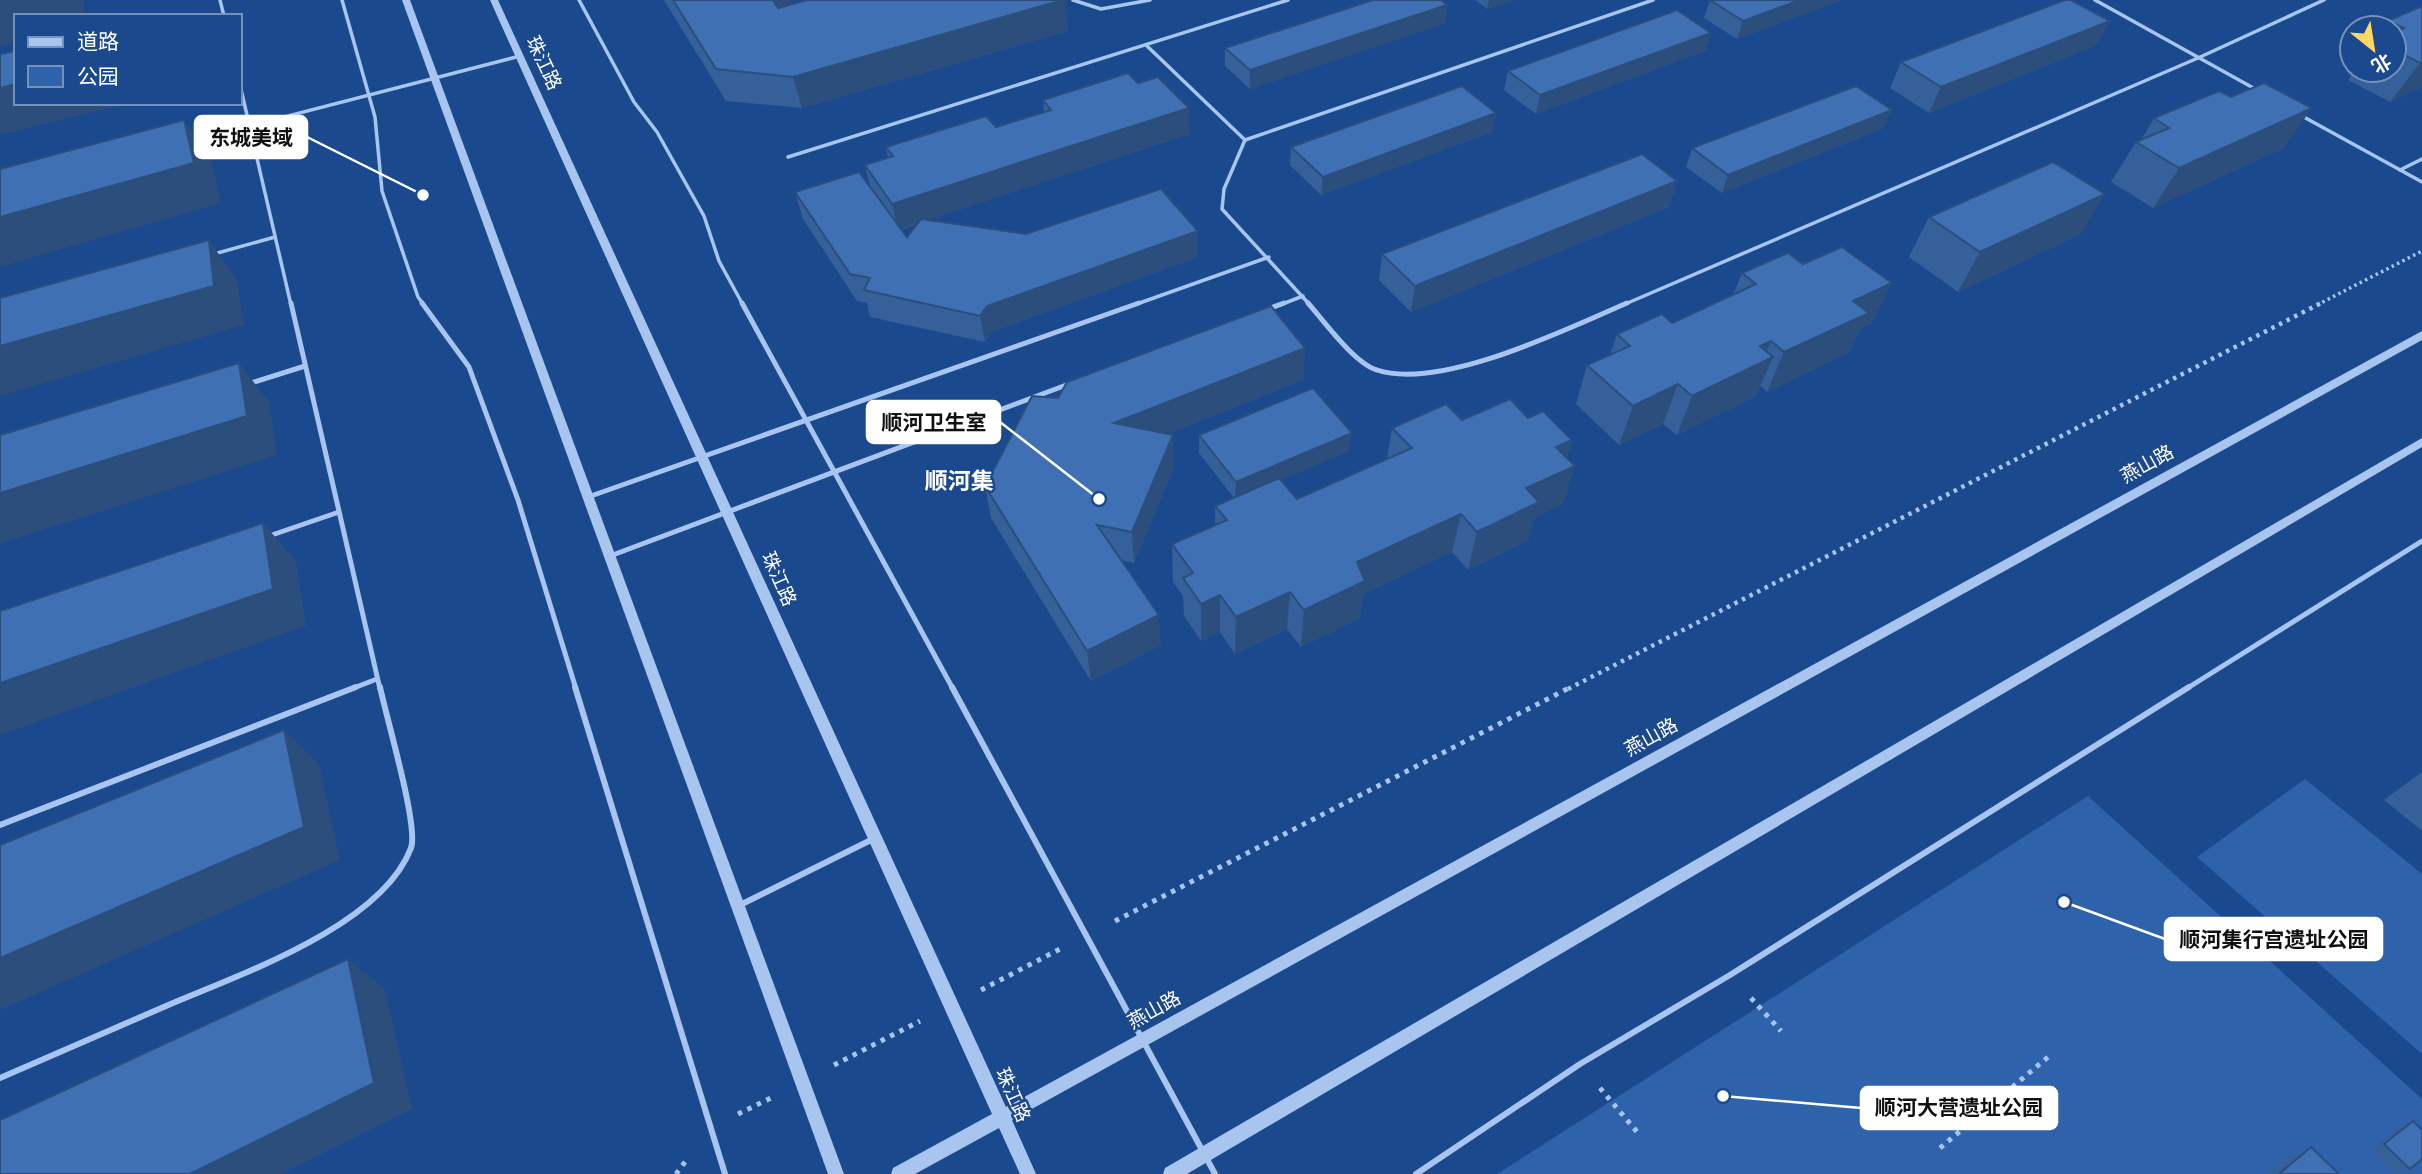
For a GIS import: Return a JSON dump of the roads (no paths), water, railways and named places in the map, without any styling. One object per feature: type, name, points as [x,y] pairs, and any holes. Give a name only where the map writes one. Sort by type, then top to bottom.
[{"type":"street","points":[[406,0],[836,1174]]},
{"type":"street","name":"珠江路","points":[[494,0],[1028,1174]]},
{"type":"street","name":"燕山路","points":[[899,1174],[1001,1115],[2422,335]]},
{"type":"street","points":[[1171,1174],[2422,442]]},
{"type":"lane","points":[[342,0],[370,94],[387,205],[418,297],[469,367],[518,500],[725,1174]]},
{"type":"lane","points":[[579,0],[634,102],[657,132],[704,216],[719,261],[1206,1153],[1215,1174]]},
{"type":"lane","points":[[1073,0],[1093,9],[1115,10],[1150,0]]},
{"type":"lane","points":[[788,157],[1289,0]]},
{"type":"lane","points":[[1653,0],[1245,140],[1224,189],[1222,209],[1269,257],[1351,350],[1375,370],[1410,374],[1472,362],[1531,344],[2198,58],[2324,0]]},
{"type":"lane","points":[[2095,0],[2258,91]]},
{"type":"lane","points":[[1146,45],[1245,140]]},
{"type":"lane","points":[[184,143],[520,56]]},
{"type":"lane","points":[[0,1079],[303,947],[356,912],[393,880],[412,846],[408,810],[242,94]]},
{"type":"lane","points":[[2293,110],[2422,182]]},
{"type":"lane","points":[[2400,170],[2422,159]]},
{"type":"lane","points":[[209,256],[275,237]]},
{"type":"lane","points":[[588,497],[1269,257]]},
{"type":"lane","points":[[1264,310],[1303,296]]},
{"type":"lane","points":[[239,386],[305,366]]},
{"type":"lane","points":[[610,556],[1081,379]]},
{"type":"lane","points":[[261,539],[339,512]]},
{"type":"lane","points":[[1416,1174],[1580,1064],[1730,975],[2422,541]]},
{"type":"lane","points":[[0,825],[377,678]]},
{"type":"lane","points":[[738,906],[875,838]]},
{"type":"place","name":"东城美域","points":[[423,195]]},
{"type":"place","name":"顺河卫生室","points":[[1099,499]]},
{"type":"place","name":"顺河集行宫遗址公园","points":[[2064,902]]},
{"type":"place","name":"顺河大营遗址公园","points":[[1723,1096]]},
{"type":"district","name":"顺河集","points":[[959,481]]}]
